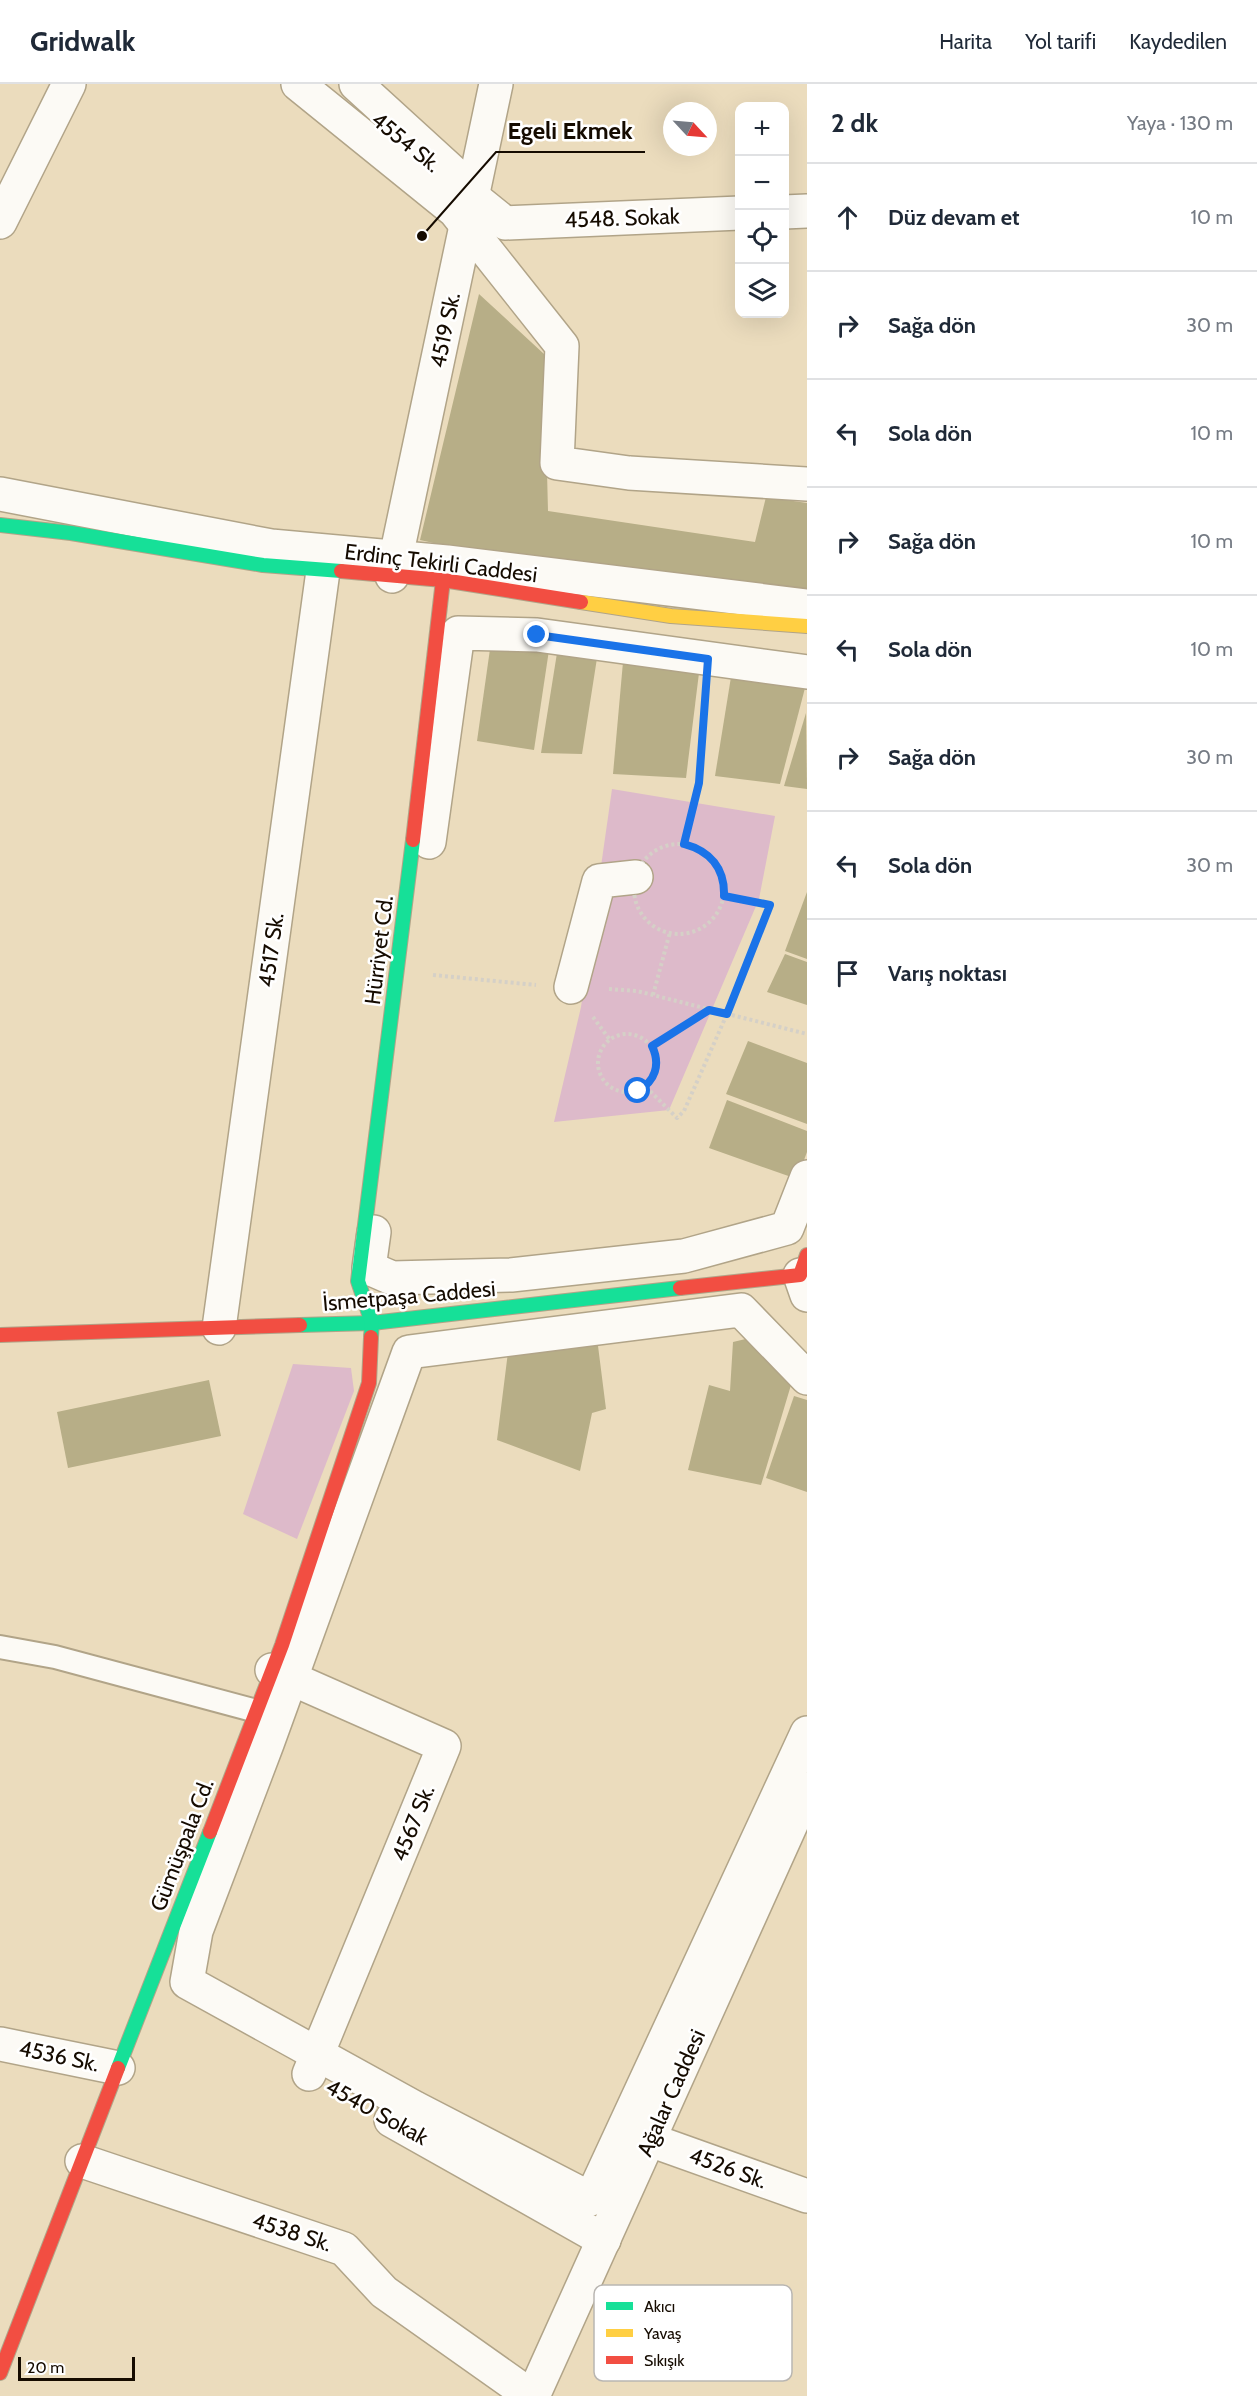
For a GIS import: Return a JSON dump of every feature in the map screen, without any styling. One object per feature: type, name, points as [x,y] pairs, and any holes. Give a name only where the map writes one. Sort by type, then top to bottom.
[{"type":"street","points":[[0,222],[69,84]]},
{"type":"street","points":[[298,84],[460,202],[562,346],[557,463],[629,473],[807,484]]},
{"type":"street","name":"4554 Sk.","points":[[334,84],[460,202],[505,223]]},
{"type":"street","points":[[357,84],[459,178],[460,202]]},
{"type":"street","name":"4519 Sk.","points":[[394,567],[460,202],[496,84]]},
{"type":"street","points":[[789,212],[807,211]]},
{"type":"street","name":"4548. Sokak","points":[[505,223],[735,213]]},
{"type":"street","points":[[0,494],[394,567],[447,561],[807,606]]},
{"type":"street","name":"Erdinç Tekirli Caddesi","points":[[0,525],[71,533],[263,565],[323,571],[394,567],[443,580],[671,616],[807,626]]},
{"type":"street","name":"4517 Sk.","points":[[219,1328],[323,571]]},
{"type":"street","name":"Hürriyet Cd.","points":[[372,1323],[358,1281],[401,946],[443,580]]},
{"type":"street","points":[[807,672],[537,635],[458,633],[369,1268],[392,1278],[511,1275],[684,1256],[787,1228],[807,1177]]},
{"type":"street","points":[[571,987],[599,881],[636,877]]},
{"type":"street","name":"İsmetpaşa Caddesi","points":[[0,1335],[372,1323],[805,1277]]},
{"type":"street","points":[[807,1378],[741,1310],[410,1352],[281,1674],[196,1931],[187,1982],[314,2064],[415,2108],[591,2199],[807,1733]]},
{"type":"street","name":"Gümüşpala Cd.","points":[[0,2373],[256,1712],[281,1674],[369,1383],[372,1323]]},
{"type":"street","name":"4567 Sk.","points":[[281,1674],[444,1746],[314,2064]]},
{"type":"street","name":"Ağalar Caddesi","points":[[532,2396],[650,2140],[807,1789]]},
{"type":"street","name":"4540 Sokak","points":[[150,1984],[314,2064],[604,2240]]},
{"type":"street","name":"4536 Sk.","points":[[0,2044],[118,2068]]},
{"type":"street","name":"4526 Sk.","points":[[650,2140],[807,2196]]},
{"type":"street","name":"4538 Sk.","points":[[82,2162],[344,2249],[384,2292],[532,2396]]},
{"type":"lane","points":[[0,1647],[56,1657],[256,1712]]},
{"type":"path","points":[[684,844],[699,783],[708,659]]},
{"type":"path","points":[[684,844],[697,847],[718,865],[723,878],[724,896],[714,918],[704,927],[691,932],[660,930],[647,920],[638,908],[634,892],[636,877],[643,862],[654,852],[668,845],[684,844]]},
{"type":"path","points":[[646,1087],[677,1118],[684,1111],[727,1014],[770,905],[724,896]]},
{"type":"path","points":[[653,995],[670,932]]},
{"type":"path","points":[[410,972],[505,984],[637,991],[807,1034]]},
{"type":"path","points":[[652,1046],[709,1010]]},
{"type":"path","points":[[622,1034],[642,1037],[652,1046],[657,1061],[656,1071],[646,1087],[628,1093],[610,1088],[603,1081],[598,1062],[605,1044],[622,1034]]},
{"type":"shaded area","points":[[612,789],[775,816],[759,899],[669,1110],[554,1122],[581,1007]]},
{"type":"shaded area","points":[[293,1364],[351,1368],[354,1391],[297,1539],[243,1514]]},
{"type":"building","points":[[479,294],[544,354],[548,511],[755,542],[766,497],[807,503],[807,600],[496,557],[420,540]]},
{"type":"building","points":[[491,642],[549,650],[534,750],[477,741]]},
{"type":"building","points":[[557,653],[597,658],[582,754],[541,753]]},
{"type":"building","points":[[623,662],[699,673],[686,778],[613,774]]},
{"type":"building","points":[[731,677],[805,688],[780,784],[715,776]]},
{"type":"building","points":[[806,713],[807,789],[784,786]]},
{"type":"building","points":[[807,892],[807,959],[785,951]]},
{"type":"building","points":[[785,954],[807,962],[807,1005],[767,992]]},
{"type":"building","points":[[748,1041],[807,1063],[807,1124],[726,1094]]},
{"type":"building","points":[[727,1100],[807,1131],[807,1152],[797,1179],[709,1148]]},
{"type":"building","points":[[754,1337],[794,1375],[761,1485],[688,1470],[709,1385],[730,1391],[733,1342]]},
{"type":"building","points":[[597,1338],[606,1409],[592,1413],[580,1471],[497,1440],[508,1352]]},
{"type":"building","points":[[209,1380],[221,1436],[68,1468],[57,1412]]},
{"type":"building","points":[[794,1396],[807,1400],[807,1492],[766,1478]]},
{"type":"traffic: fast","points":[[0,525],[71,533],[263,565],[341,571]]},
{"type":"traffic: fast","points":[[371,1337],[372,1323],[358,1281],[413,840]]},
{"type":"traffic: fast","points":[[300,1325],[372,1323],[680,1288]]},
{"type":"traffic: fast","points":[[118,2068],[210,1832]]},
{"type":"traffic: slow","points":[[581,602],[671,616],[807,626]]},
{"type":"traffic: jam","points":[[341,571],[443,580],[581,602]]},
{"type":"traffic: jam","points":[[413,840],[443,580]]},
{"type":"traffic: jam","points":[[680,1288],[800,1275],[807,1255]]},
{"type":"traffic: jam","points":[[0,1335],[300,1325]]},
{"type":"traffic: jam","points":[[210,1832],[282,1645],[369,1383],[371,1337]]},
{"type":"traffic: jam","points":[[0,2373],[118,2068]]},
{"type":"place","name":"Egeli Ekmek","points":[[422,236]]},
{"type":"route","points":[[537,635],[708,659],[699,783],[684,844],[697,847],[718,865],[723,878],[724,896],[770,905],[727,1014],[709,1010],[652,1046],[657,1061],[656,1071],[646,1087],[638,1091]]}]
